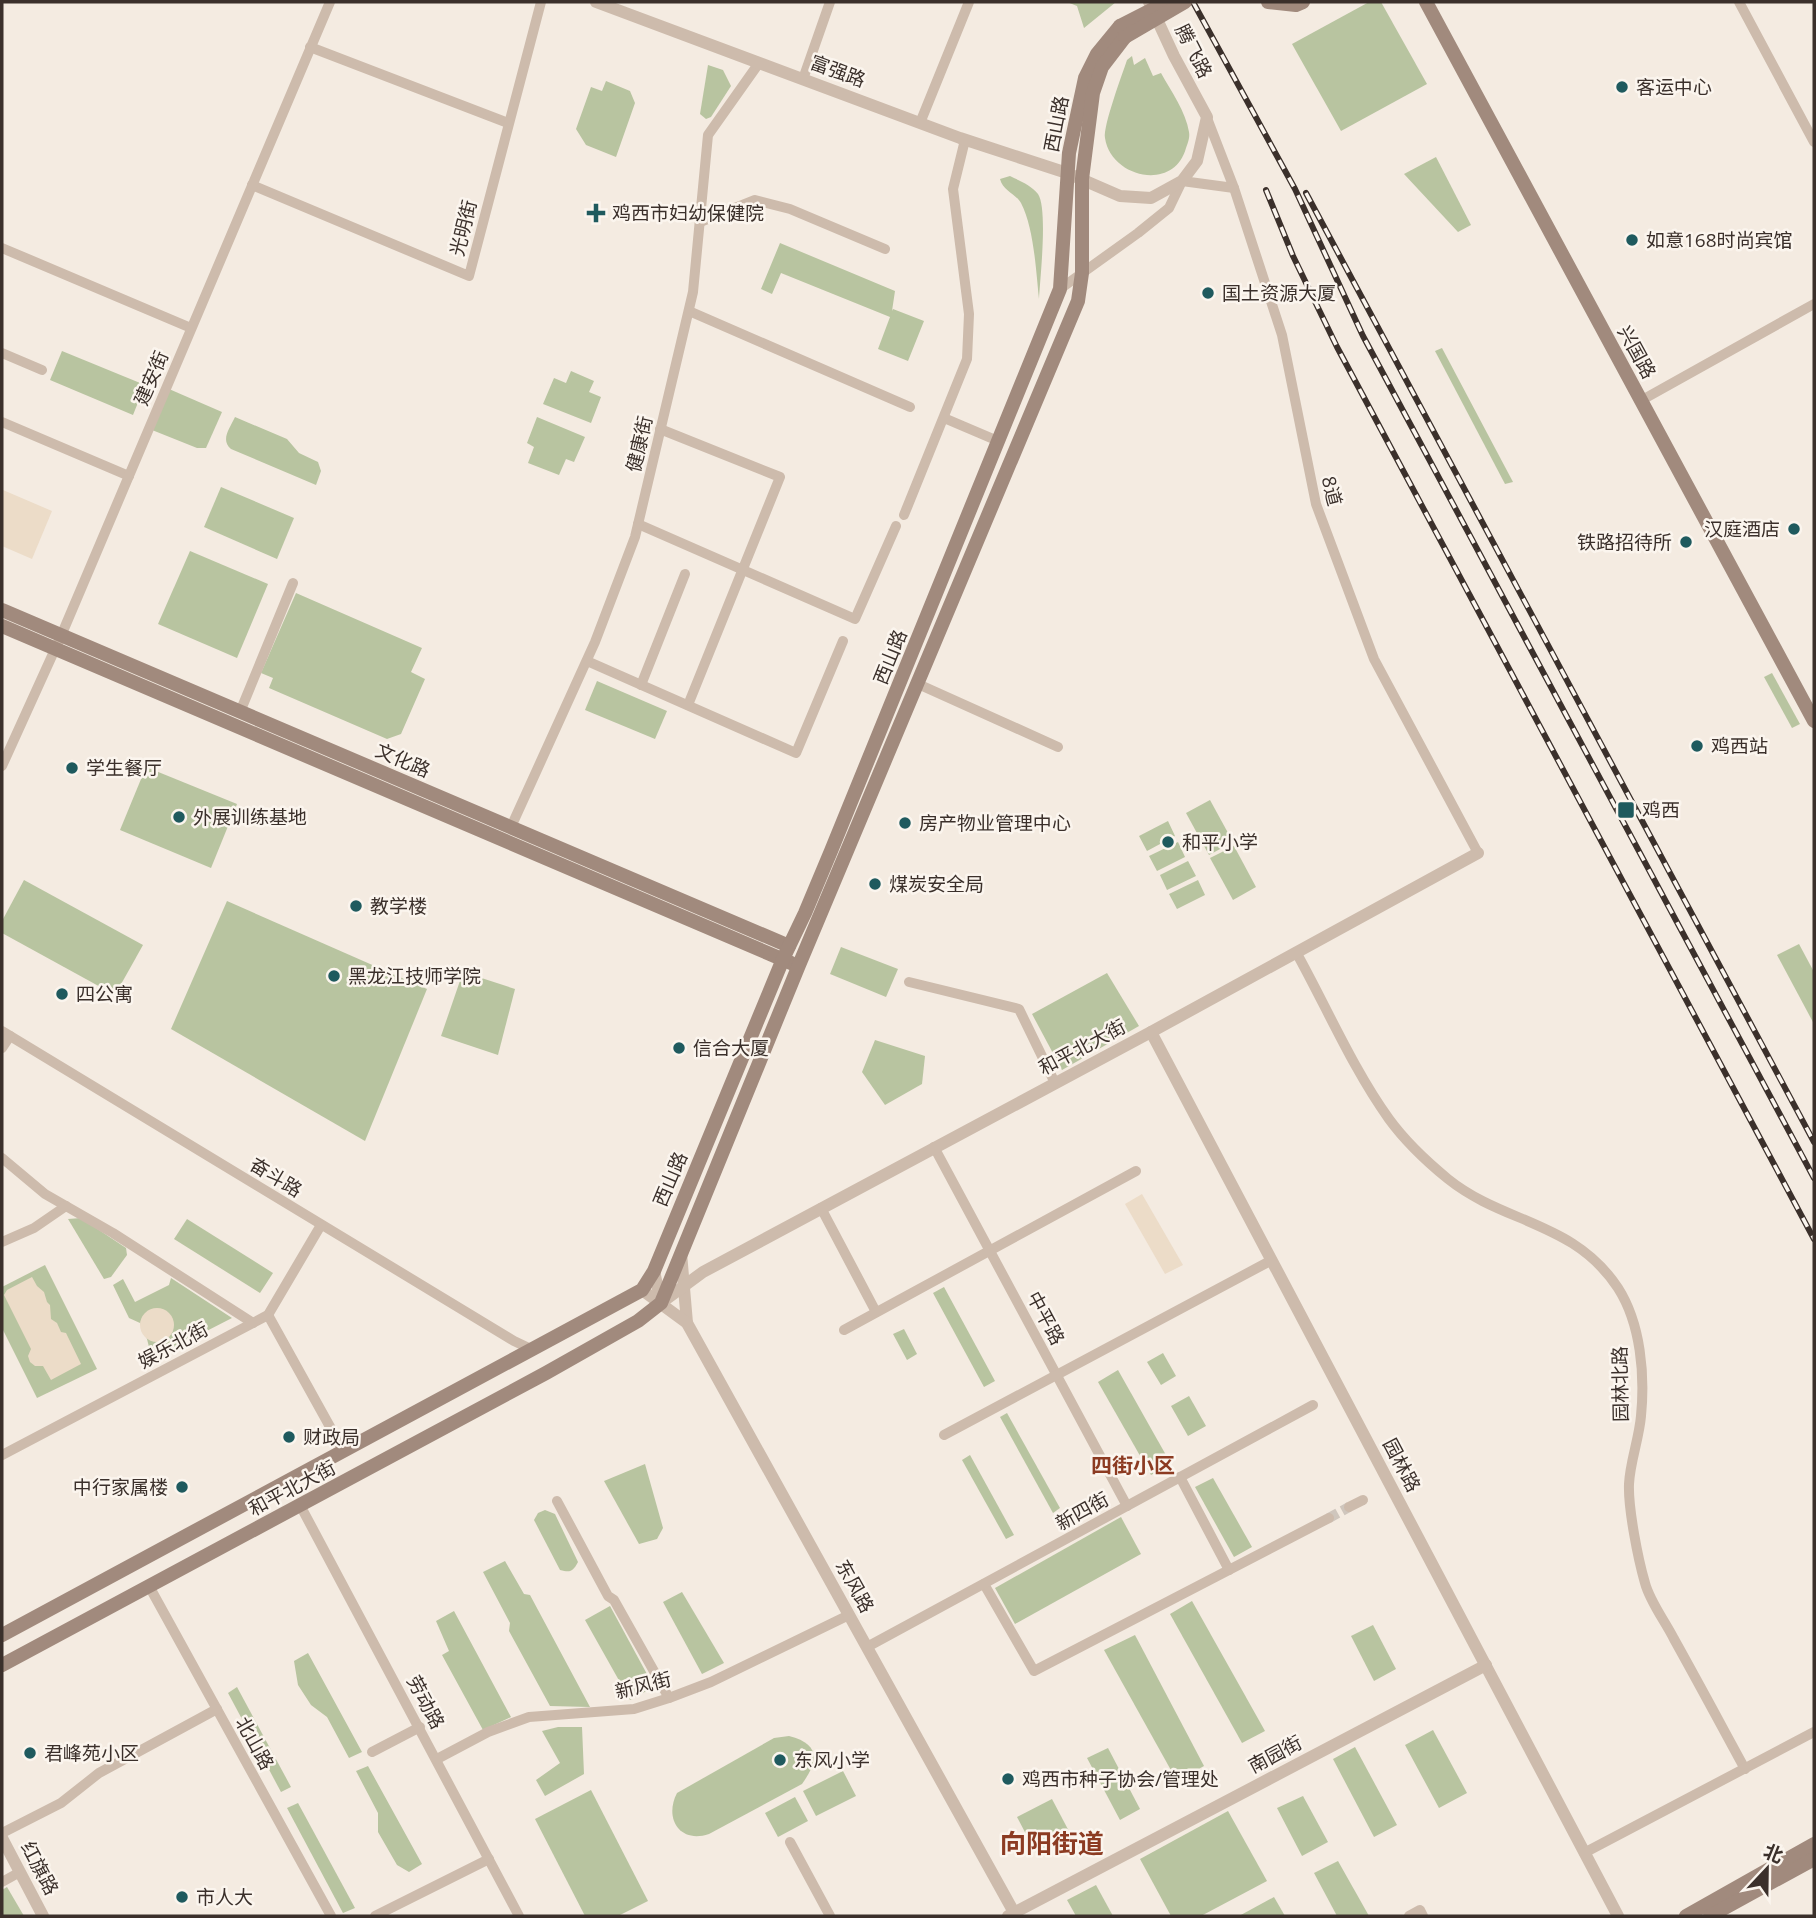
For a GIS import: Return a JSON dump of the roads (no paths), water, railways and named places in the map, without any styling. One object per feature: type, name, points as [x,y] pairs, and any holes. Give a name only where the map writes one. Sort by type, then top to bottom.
[{"type":"main road","points":[[1122,32],[1168,2]]},
{"type":"main road","points":[[1122,32],[1185,2]]},
{"type":"main road","points":[[1268,2],[1296,5],[1303,2]]},
{"type":"main road","name":"兴国路","points":[[1426,2],[1813,715]]},
{"type":"main road","name":"西山路","points":[[670,1280],[786,952],[859,786],[1060,289],[1067,173],[1085,78],[1097,54],[1122,32]]},
{"type":"main road","name":"西山路","points":[[661,1303],[798,966],[1078,301],[1082,273],[1082,179],[1093,93],[1102,67],[1122,32]]},
{"type":"main road","name":"文化路","points":[[2,611],[58,642],[786,952]]},
{"type":"main road","name":"文化路","points":[[2,626],[58,642],[240,712],[494,827],[511,827],[786,952]]},
{"type":"main road","points":[[786,952],[798,966]]},
{"type":"main road","name":"西山路","points":[[642,1290],[670,1280]]},
{"type":"main road","name":"和平北大街","points":[[2,1635],[642,1290]]},
{"type":"main road","name":"和平北大街","points":[[2,1665],[583,1352],[638,1321],[661,1303]]},
{"type":"main road","points":[[1686,1916],[1814,1844]]},
{"type":"main road","points":[[1710,1916],[1814,1859]]},
{"type":"street","name":"建安街","points":[[2,766],[58,642],[330,2]]},
{"type":"street","name":"光明街","points":[[252,185],[469,276],[541,2]]},
{"type":"street","name":"富强路","points":[[596,2],[619,6],[759,63],[965,140],[1067,173],[1121,195],[1151,198],[1182,181]]},
{"type":"street","points":[[803,79],[830,2]]},
{"type":"street","points":[[920,123],[969,2]]},
{"type":"street","name":"腾飞路","points":[[1149,2],[1207,117]]},
{"type":"street","points":[[1739,2],[1814,142]]},
{"type":"street","points":[[310,47],[508,123]]},
{"type":"street","name":"健康街","points":[[511,827],[587,661],[630,551],[693,292],[708,135],[759,63]]},
{"type":"street","points":[[1060,289],[1169,208],[1182,181],[1197,161],[1207,117]]},
{"type":"street","name":"8道","points":[[1207,117],[1234,188],[1282,335],[1316,504],[1374,659],[1478,853]]},
{"type":"street","points":[[904,515],[967,359],[969,314],[953,189],[965,140]]},
{"type":"street","points":[[1182,181],[1234,188]]},
{"type":"street","points":[[700,222],[755,201],[790,209],[885,249]]},
{"type":"street","points":[[2,248],[191,328]]},
{"type":"street","points":[[1642,400],[1814,304]]},
{"type":"street","points":[[689,311],[911,407]]},
{"type":"street","points":[[2,354],[42,370]]},
{"type":"street","points":[[944,418],[998,441]]},
{"type":"street","points":[[2,422],[129,475]]},
{"type":"street","points":[[660,429],[780,477],[688,705]]},
{"type":"street","points":[[638,524],[855,619],[896,526]]},
{"type":"street","points":[[640,685],[685,574]]},
{"type":"street","points":[[240,712],[293,583]]},
{"type":"street","points":[[587,661],[796,753],[843,641]]},
{"type":"street","points":[[918,684],[1058,747]]},
{"type":"street","name":"和平北大街","points":[[670,1280],[703,1272],[1478,853]]},
{"type":"street","name":"园林北路","points":[[1296,952],[1369,1087],[1389,1119],[1420,1155],[1450,1181],[1483,1202],[1558,1234],[1586,1252],[1619,1289],[1635,1325],[1641,1374],[1641,1416],[1629,1482],[1645,1585],[1745,1769]]},
{"type":"street","points":[[909,982],[1019,1009],[1055,1083]]},
{"type":"street","name":"园林路","points":[[1151,1032],[1618,1916]]},
{"type":"street","points":[[2,1048],[6,1033]]},
{"type":"street","name":"奋斗路","points":[[6,1033],[514,1341],[534,1350]]},
{"type":"street","name":"中平路","points":[[934,1147],[1127,1506]]},
{"type":"street","points":[[2,1158],[45,1194],[113,1233],[253,1323]]},
{"type":"street","points":[[844,1330],[1136,1171]]},
{"type":"street","points":[[2,1242],[34,1228],[66,1206]]},
{"type":"street","points":[[821,1208],[876,1312]]},
{"type":"street","points":[[321,1224],[268,1315],[344,1452]]},
{"type":"street","points":[[944,1435],[1272,1260]]},
{"type":"street","points":[[670,1280],[687,1323]]},
{"type":"street","name":"东风路","points":[[642,1290],[687,1323],[1013,1915]]},
{"type":"street","name":"娱乐北街","points":[[2,1455],[268,1315]]},
{"type":"street","name":"新四街","points":[[867,1647],[1313,1405]]},
{"type":"street","points":[[1180,1478],[1229,1570]]},
{"type":"street","points":[[1349,1507],[1363,1500]]},
{"type":"street","points":[[557,1501],[608,1596],[614,1600],[669,1698]]},
{"type":"street","name":"劳动路","points":[[300,1505],[519,1916]]},
{"type":"street","points":[[984,1584],[1034,1671],[1329,1518]]},
{"type":"street","name":"北山路","points":[[149,1586],[331,1916]]},
{"type":"street","name":"新风街","points":[[437,1759],[488,1732],[530,1717],[634,1709],[669,1698],[711,1682],[849,1615]]},
{"type":"street","name":"南园街","points":[[1013,1915],[1486,1665]]},
{"type":"street","points":[[2,1836],[61,1803],[99,1773],[217,1709]]},
{"type":"street","points":[[372,1752],[420,1727]]},
{"type":"street","points":[[1584,1853],[1814,1732]]},
{"type":"street","name":"红旗路","points":[[2,1836],[43,1916]]},
{"type":"street","points":[[790,1842],[830,1916]]},
{"type":"street","points":[[375,1916],[489,1859]]},
{"type":"street","points":[[2,1882],[20,1872]]},
{"type":"street","points":[[1409,1916],[1422,1913]]},
{"type":"tunnel","points":[[1329,1518],[1349,1507]]},
{"type":"railway","points":[[1193,2],[1295,189],[1363,336],[1814,1178]]},
{"type":"railway","points":[[1266,190],[1293,256],[1337,347],[1814,1239]]},
{"type":"railway","points":[[1306,193],[1814,1142]]},
{"type":"place","name":"客运中心","points":[[1622,87]]},
{"type":"place","name":"鸡西市妇幼保健院","points":[[596,213]]},
{"type":"place","name":"如意168时尚宾馆","points":[[1632,240]]},
{"type":"place","name":"国土资源大厦","points":[[1208,293]]},
{"type":"place","name":"汉庭酒店","points":[[1794,529]]},
{"type":"place","name":"铁路招待所","points":[[1686,542]]},
{"type":"place","name":"鸡西站","points":[[1697,746]]},
{"type":"place","name":"学生餐厅","points":[[72,768]]},
{"type":"place","name":"鸡西","points":[[1626,810]]},
{"type":"place","name":"外展训练基地","points":[[179,817]]},
{"type":"place","name":"房产物业管理中心","points":[[905,823]]},
{"type":"place","name":"和平小学","points":[[1168,842]]},
{"type":"place","name":"煤炭安全局","points":[[875,884]]},
{"type":"place","name":"教学楼","points":[[356,906]]},
{"type":"place","name":"黑龙江技师学院","points":[[334,976]]},
{"type":"place","name":"四公寓","points":[[62,994]]},
{"type":"place","name":"信合大厦","points":[[679,1048]]},
{"type":"place","name":"财政局","points":[[289,1437]]},
{"type":"place","name":"中行家属楼","points":[[182,1487]]},
{"type":"place","name":"君峰苑小区","points":[[30,1753]]},
{"type":"place","name":"东风小学","points":[[780,1760]]},
{"type":"place","name":"鸡西市种子协会/管理处","points":[[1008,1779]]},
{"type":"place","name":"市人大","points":[[182,1897]]},
{"type":"district","name":"四街小区","points":[[1133,1465]]},
{"type":"district","name":"向阳街道","points":[[1052,1843]]}]
